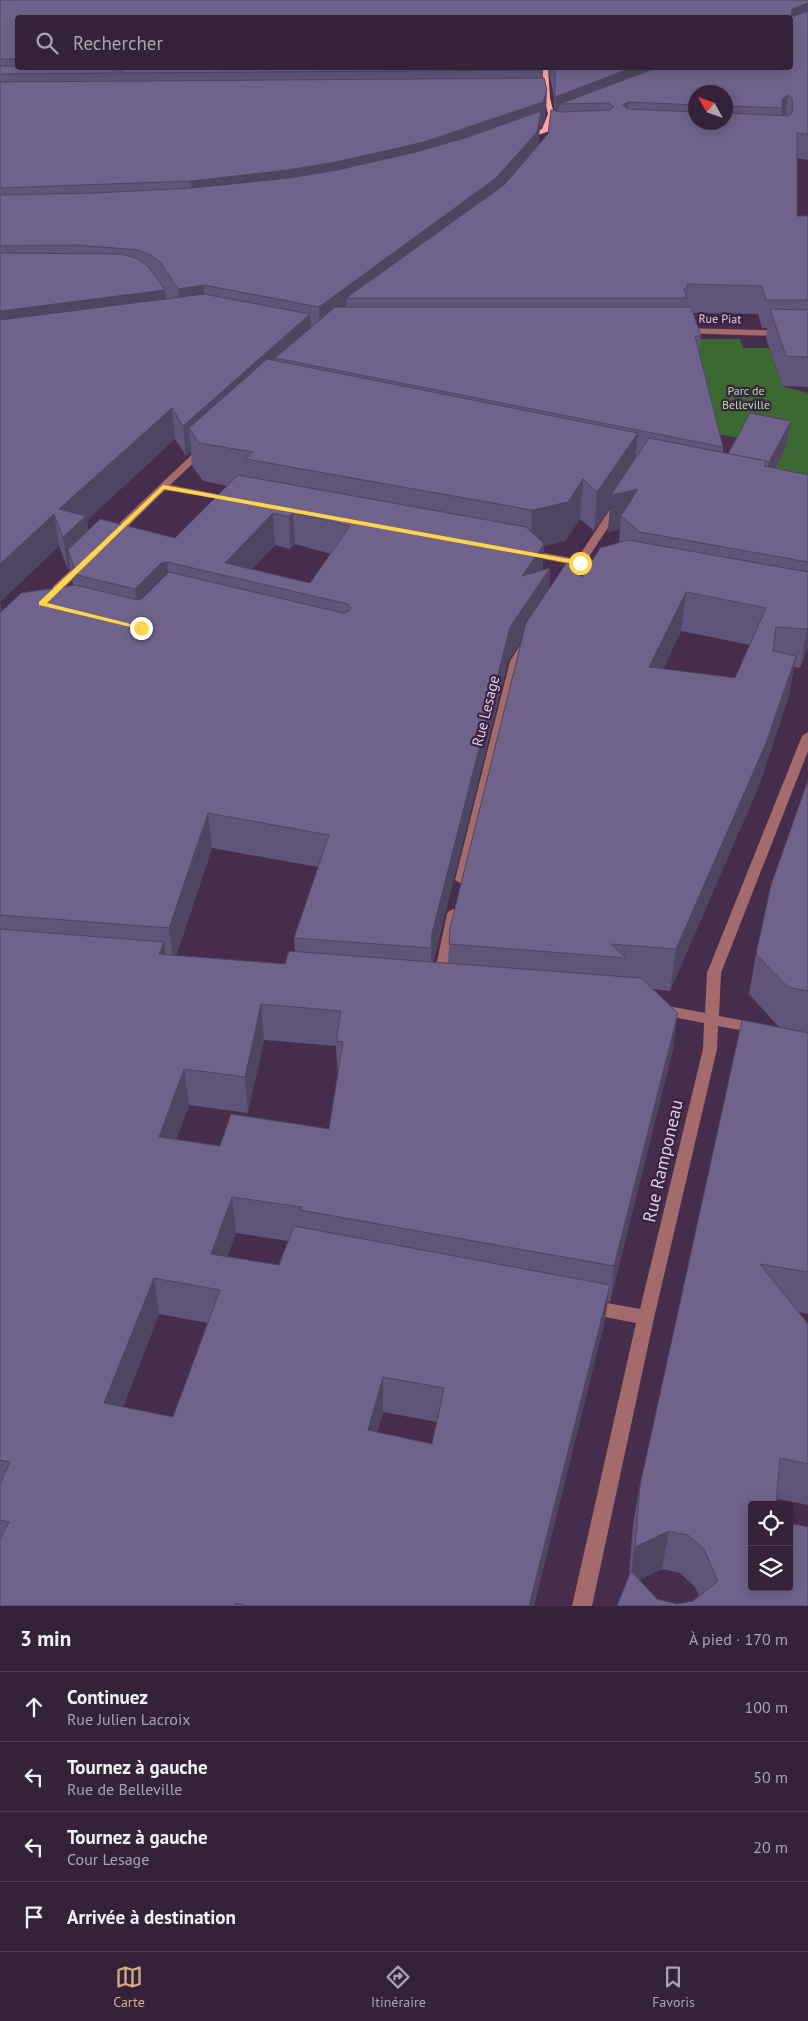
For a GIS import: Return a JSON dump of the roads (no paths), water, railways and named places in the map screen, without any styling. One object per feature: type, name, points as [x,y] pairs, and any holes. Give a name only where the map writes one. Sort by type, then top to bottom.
[{"type":"main road","points":[[545,70],[547,98],[551,114],[545,135]]},
{"type":"main road","points":[[519,141],[545,135],[569,120]]},
{"type":"street","points":[[538,98],[547,98]]},
{"type":"street","points":[[545,135],[560,133]]},
{"type":"street","name":"Rue Piat","points":[[669,331],[808,334]]},
{"type":"street","points":[[103,544],[211,441]]},
{"type":"street","points":[[163,487],[244,502]]},
{"type":"street","points":[[571,577],[624,495]]},
{"type":"street","points":[[519,552],[614,569]]},
{"type":"street","points":[[47,605],[90,557]]},
{"type":"street","name":"Rue Lesage","points":[[440,993],[440,969],[516,660],[531,638]]},
{"type":"street","name":"Rue Ramponeau","points":[[582,1606],[646,1318],[710,1049],[714,973],[808,736]]},
{"type":"street","points":[[652,1009],[711,1018],[772,1032]]},
{"type":"street","points":[[579,1304],[646,1318]]},
{"type":"park label","name":"Parc de Belleville","points":[[746,398]]}]
